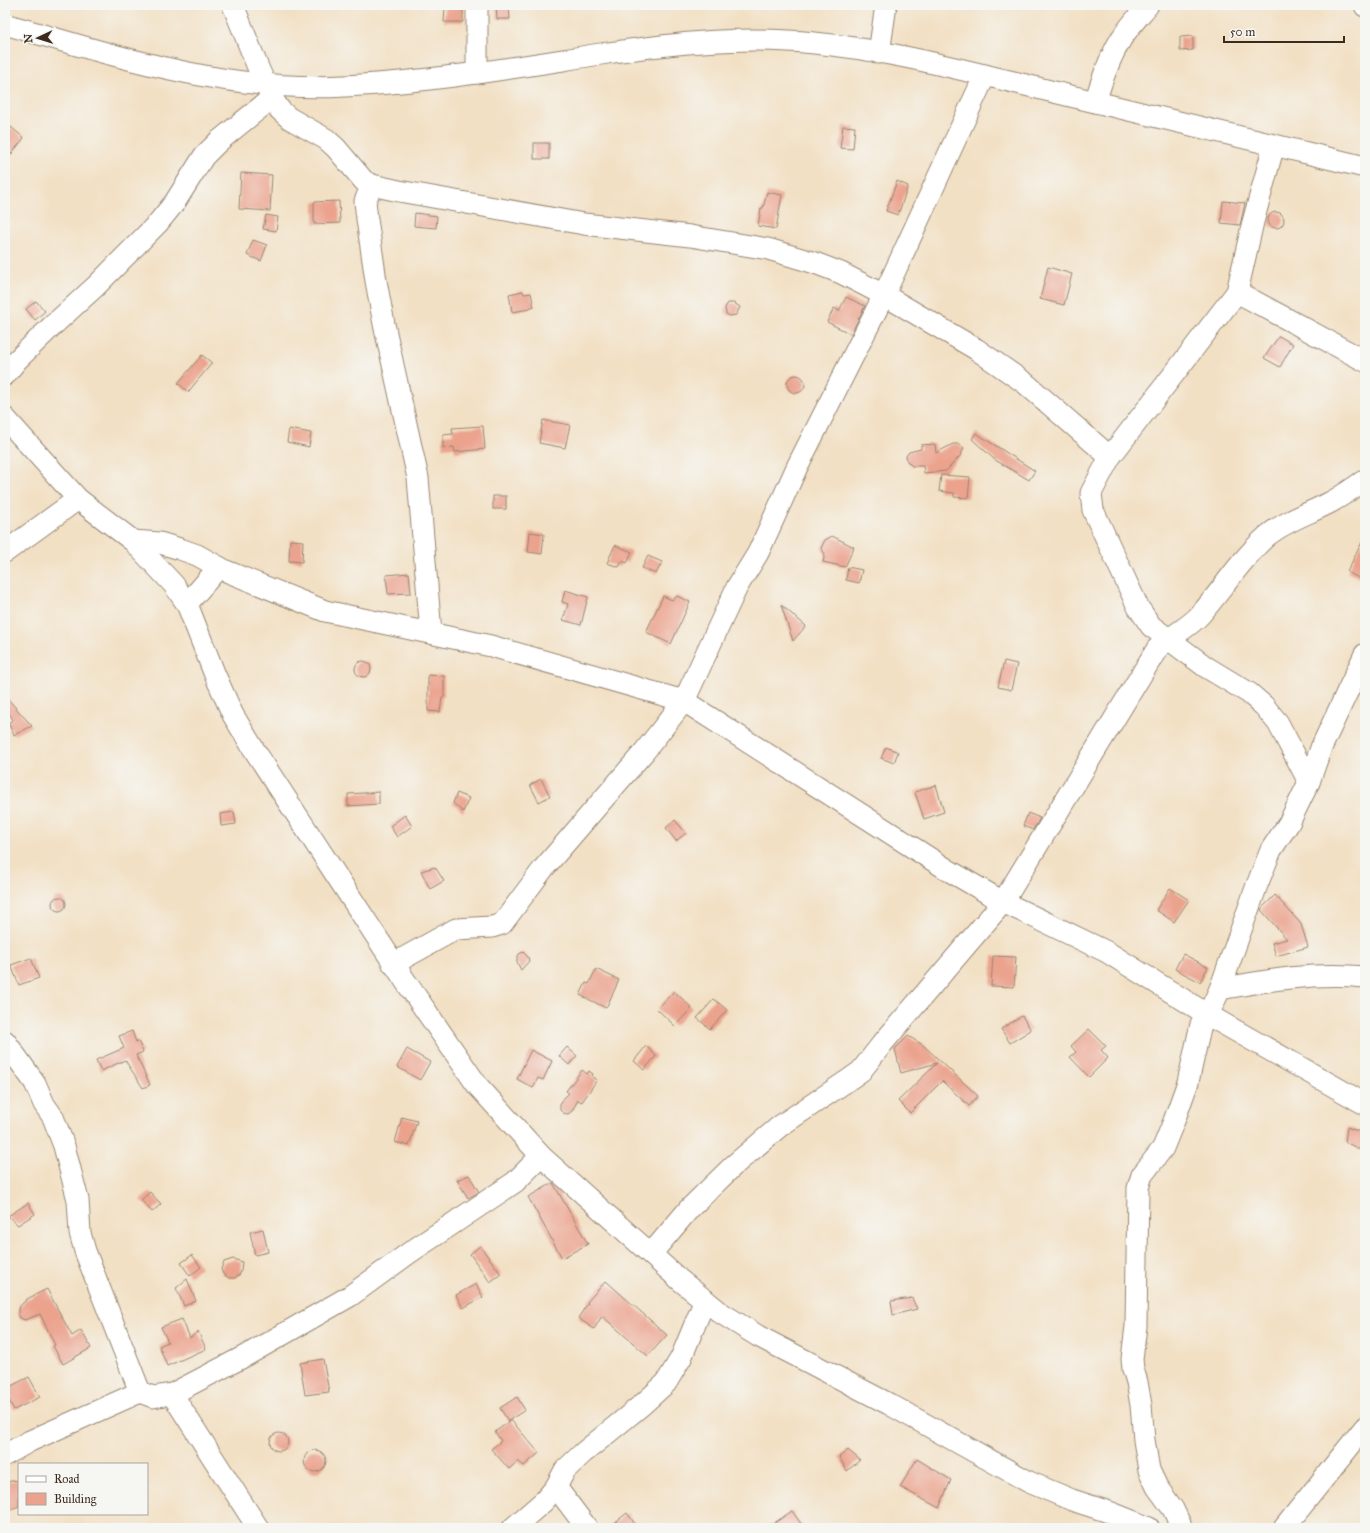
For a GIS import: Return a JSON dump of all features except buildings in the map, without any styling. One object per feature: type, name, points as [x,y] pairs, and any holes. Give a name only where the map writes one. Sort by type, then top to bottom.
[{"type":"street","points":[[233,5],[259,70],[280,110],[289,118],[326,139],[336,148],[364,181],[372,185],[461,203],[584,224],[690,236],[768,249],[815,263],[841,273],[884,295],[976,349],[1025,383],[1110,458]]},
{"type":"street","points":[[477,5],[477,73]]},
{"type":"street","points":[[879,53],[886,5]]},
{"type":"street","points":[[1095,102],[1108,65],[1122,38],[1148,5]]},
{"type":"street","points":[[5,24],[156,66],[239,82],[269,91],[426,80],[642,48],[734,41],[785,40],[836,45],[985,75],[1365,166]]},
{"type":"street","points":[[394,964],[456,929],[492,927],[502,924],[544,869],[644,752],[684,701],[737,587],[758,552],[797,467],[884,295],[985,75]]},
{"type":"street","points":[[5,375],[17,360],[96,286],[158,223],[175,202],[204,156],[269,91]]},
{"type":"street","points":[[1274,145],[1253,222],[1237,292],[1110,458],[1091,493],[1093,510],[1138,607],[1151,626],[1206,667],[1249,693],[1264,706],[1278,723],[1292,746],[1309,782]]},
{"type":"street","points":[[372,185],[365,201],[367,219],[384,324],[418,478],[431,633]]},
{"type":"street","points":[[1237,292],[1365,361]]},
{"type":"street","points":[[5,418],[78,499],[132,541],[174,585],[188,604],[215,675],[233,715],[253,748],[394,964],[477,1085],[542,1156],[681,1281],[721,1313],[758,1336],[889,1404],[1029,1482],[1072,1500],[1112,1513],[1149,1528]]},
{"type":"street","points":[[650,1254],[689,1209],[733,1166],[780,1126],[861,1070],[1003,902],[1154,654],[1167,639],[1184,630],[1200,615],[1251,552],[1268,536],[1283,525],[1330,502],[1365,480]]},
{"type":"street","points":[[5,552],[78,499]]},
{"type":"street","points":[[132,541],[160,543],[197,555],[219,567],[326,611],[491,646],[684,701],[948,870],[1003,902],[1107,952],[1208,1015],[1365,1104]]},
{"type":"street","points":[[188,604],[219,567]]},
{"type":"street","points":[[1182,1528],[1173,1509],[1157,1487],[1149,1470],[1144,1440],[1141,1405],[1133,1369],[1132,1359],[1136,1326],[1138,1188],[1142,1175],[1163,1148],[1174,1121],[1188,1082],[1202,1024],[1208,1015],[1220,989],[1256,886],[1268,857],[1289,823],[1309,782],[1321,748],[1365,654]]},
{"type":"street","points":[[1220,989],[1256,982],[1305,976],[1342,975],[1365,977]]},
{"type":"street","points":[[8,1051],[35,1084],[44,1104],[53,1117],[64,1146],[78,1200],[80,1233],[93,1274],[140,1392]]},
{"type":"street","points":[[5,1455],[30,1441],[140,1392],[153,1397],[172,1394],[247,1355],[350,1296],[409,1253],[515,1182],[542,1156]]},
{"type":"street","points":[[513,1528],[544,1501],[556,1487],[565,1470],[583,1453],[643,1404],[666,1382],[681,1358],[705,1300]]},
{"type":"street","points":[[172,1394],[258,1528]]},
{"type":"street","points":[[1284,1528],[1365,1427]]},
{"type":"street","points":[[556,1487],[587,1528]]}]
